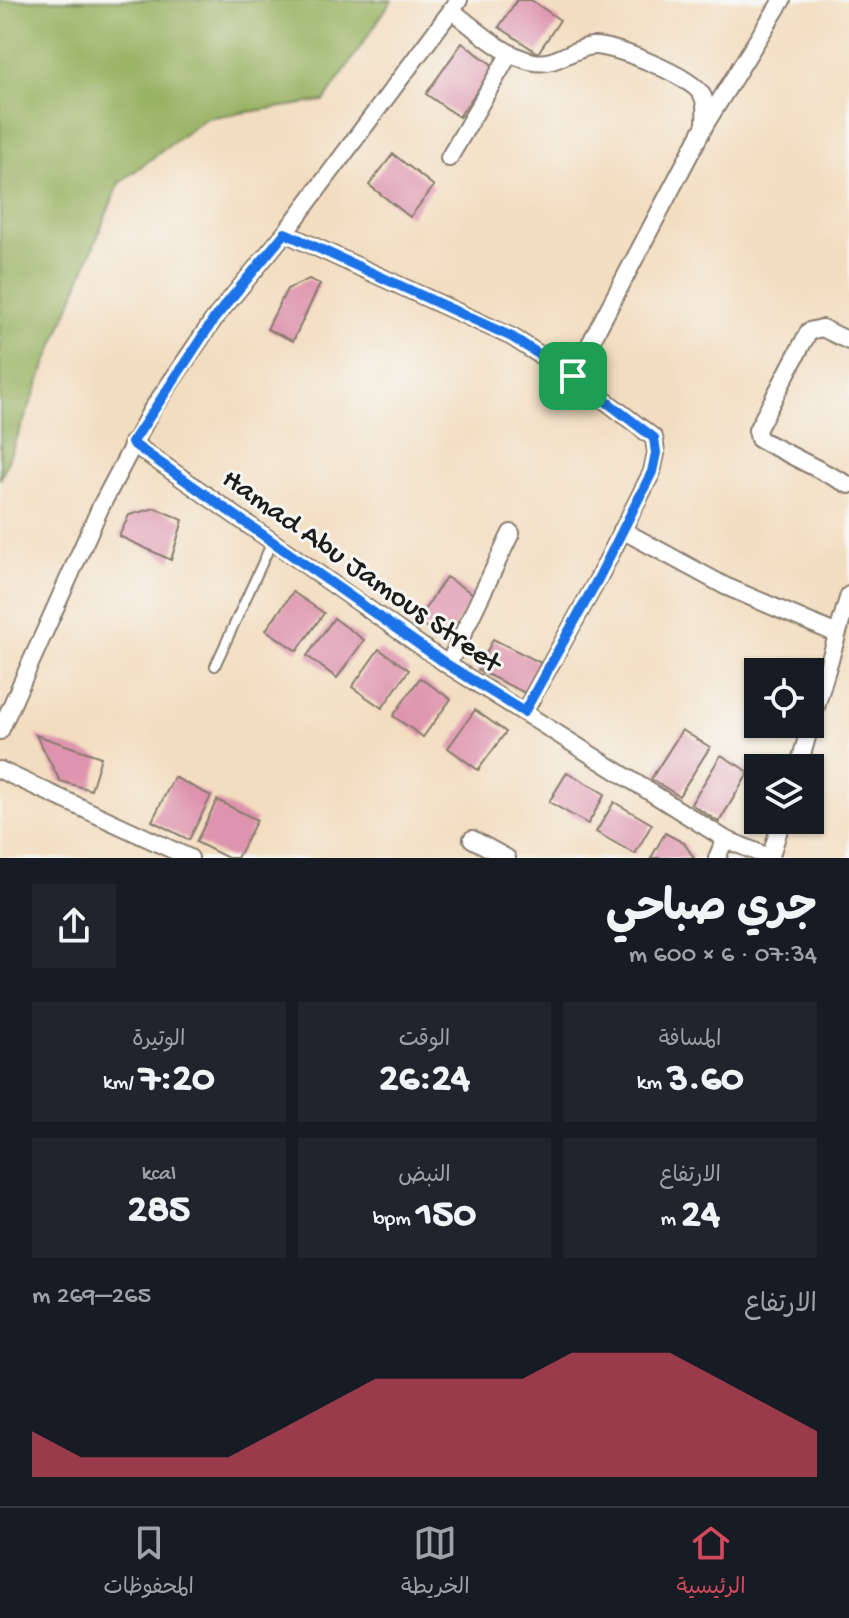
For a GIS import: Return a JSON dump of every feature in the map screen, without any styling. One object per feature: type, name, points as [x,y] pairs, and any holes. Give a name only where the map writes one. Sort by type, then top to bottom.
[{"type":"street","points":[[573,376],[705,125],[782,0]]},
{"type":"street","points":[[0,731],[132,443],[214,319],[285,233],[455,5],[510,53],[530,61],[545,64],[588,47],[600,46],[620,51],[684,79],[702,95],[705,125]]},
{"type":"street","points":[[449,158],[510,53]]},
{"type":"street","points":[[285,233],[512,337],[573,376],[654,438],[656,453],[652,472],[524,712]]},
{"type":"street","points":[[849,341],[822,328],[809,331],[757,430],[759,439],[849,485]]},
{"type":"street","name":"Hamad Abu Jamous Street","points":[[132,443],[448,665],[725,839],[771,858]]},
{"type":"street","points":[[622,530],[725,586],[837,634]]},
{"type":"street","points":[[448,665],[511,533]]},
{"type":"street","points":[[802,754],[849,595]]},
{"type":"street","points":[[0,770],[190,858]]},
{"type":"street","points":[[771,858],[778,834]]},
{"type":"street","points":[[472,839],[507,858]]},
{"type":"street","points":[[717,858],[725,839]]},
{"type":"lane","points":[[215,666],[272,542]]},
{"type":"green space","points":[[0,0],[392,0],[324,101],[206,118],[119,183],[0,480]]},
{"type":"building","points":[[517,0],[531,0],[560,20],[538,53],[499,27]]},
{"type":"building","points":[[462,43],[494,66],[459,117],[426,94]]},
{"type":"building","points":[[393,154],[434,186],[410,217],[369,185]]},
{"type":"building","points":[[309,279],[320,284],[293,341],[267,329],[287,289]]},
{"type":"building","points":[[155,508],[183,520],[171,560],[119,536],[129,515]]},
{"type":"building","points":[[446,577],[475,595],[446,640],[417,621]]},
{"type":"building","points":[[293,592],[324,613],[297,651],[266,630]]},
{"type":"building","points":[[334,618],[364,640],[337,678],[307,656]]},
{"type":"building","points":[[493,639],[541,663],[525,693],[478,670]]},
{"type":"building","points":[[379,649],[409,670],[382,708],[352,687]]},
{"type":"building","points":[[420,678],[451,699],[423,737],[393,716]]},
{"type":"building","points":[[475,710],[506,732],[478,770],[448,748]]},
{"type":"building","points":[[682,730],[710,747],[679,796],[651,779]]},
{"type":"building","points":[[36,735],[101,757],[91,790],[60,781]]},
{"type":"building","points":[[721,755],[744,769],[744,780],[719,822],[691,804]]},
{"type":"building","points":[[567,772],[605,794],[588,824],[549,802]]},
{"type":"building","points":[[174,777],[211,796],[189,840],[152,821]]},
{"type":"building","points":[[217,800],[257,820],[237,858],[228,858],[196,842]]},
{"type":"building","points":[[614,802],[652,824],[635,854],[596,832]]},
{"type":"building","points":[[665,833],[684,843],[694,858],[651,858]]},
{"type":"route","points":[[285,233],[512,337],[573,376],[654,438],[656,453],[652,472],[598,579],[524,712],[448,665],[132,443],[214,319],[285,233]]}]
